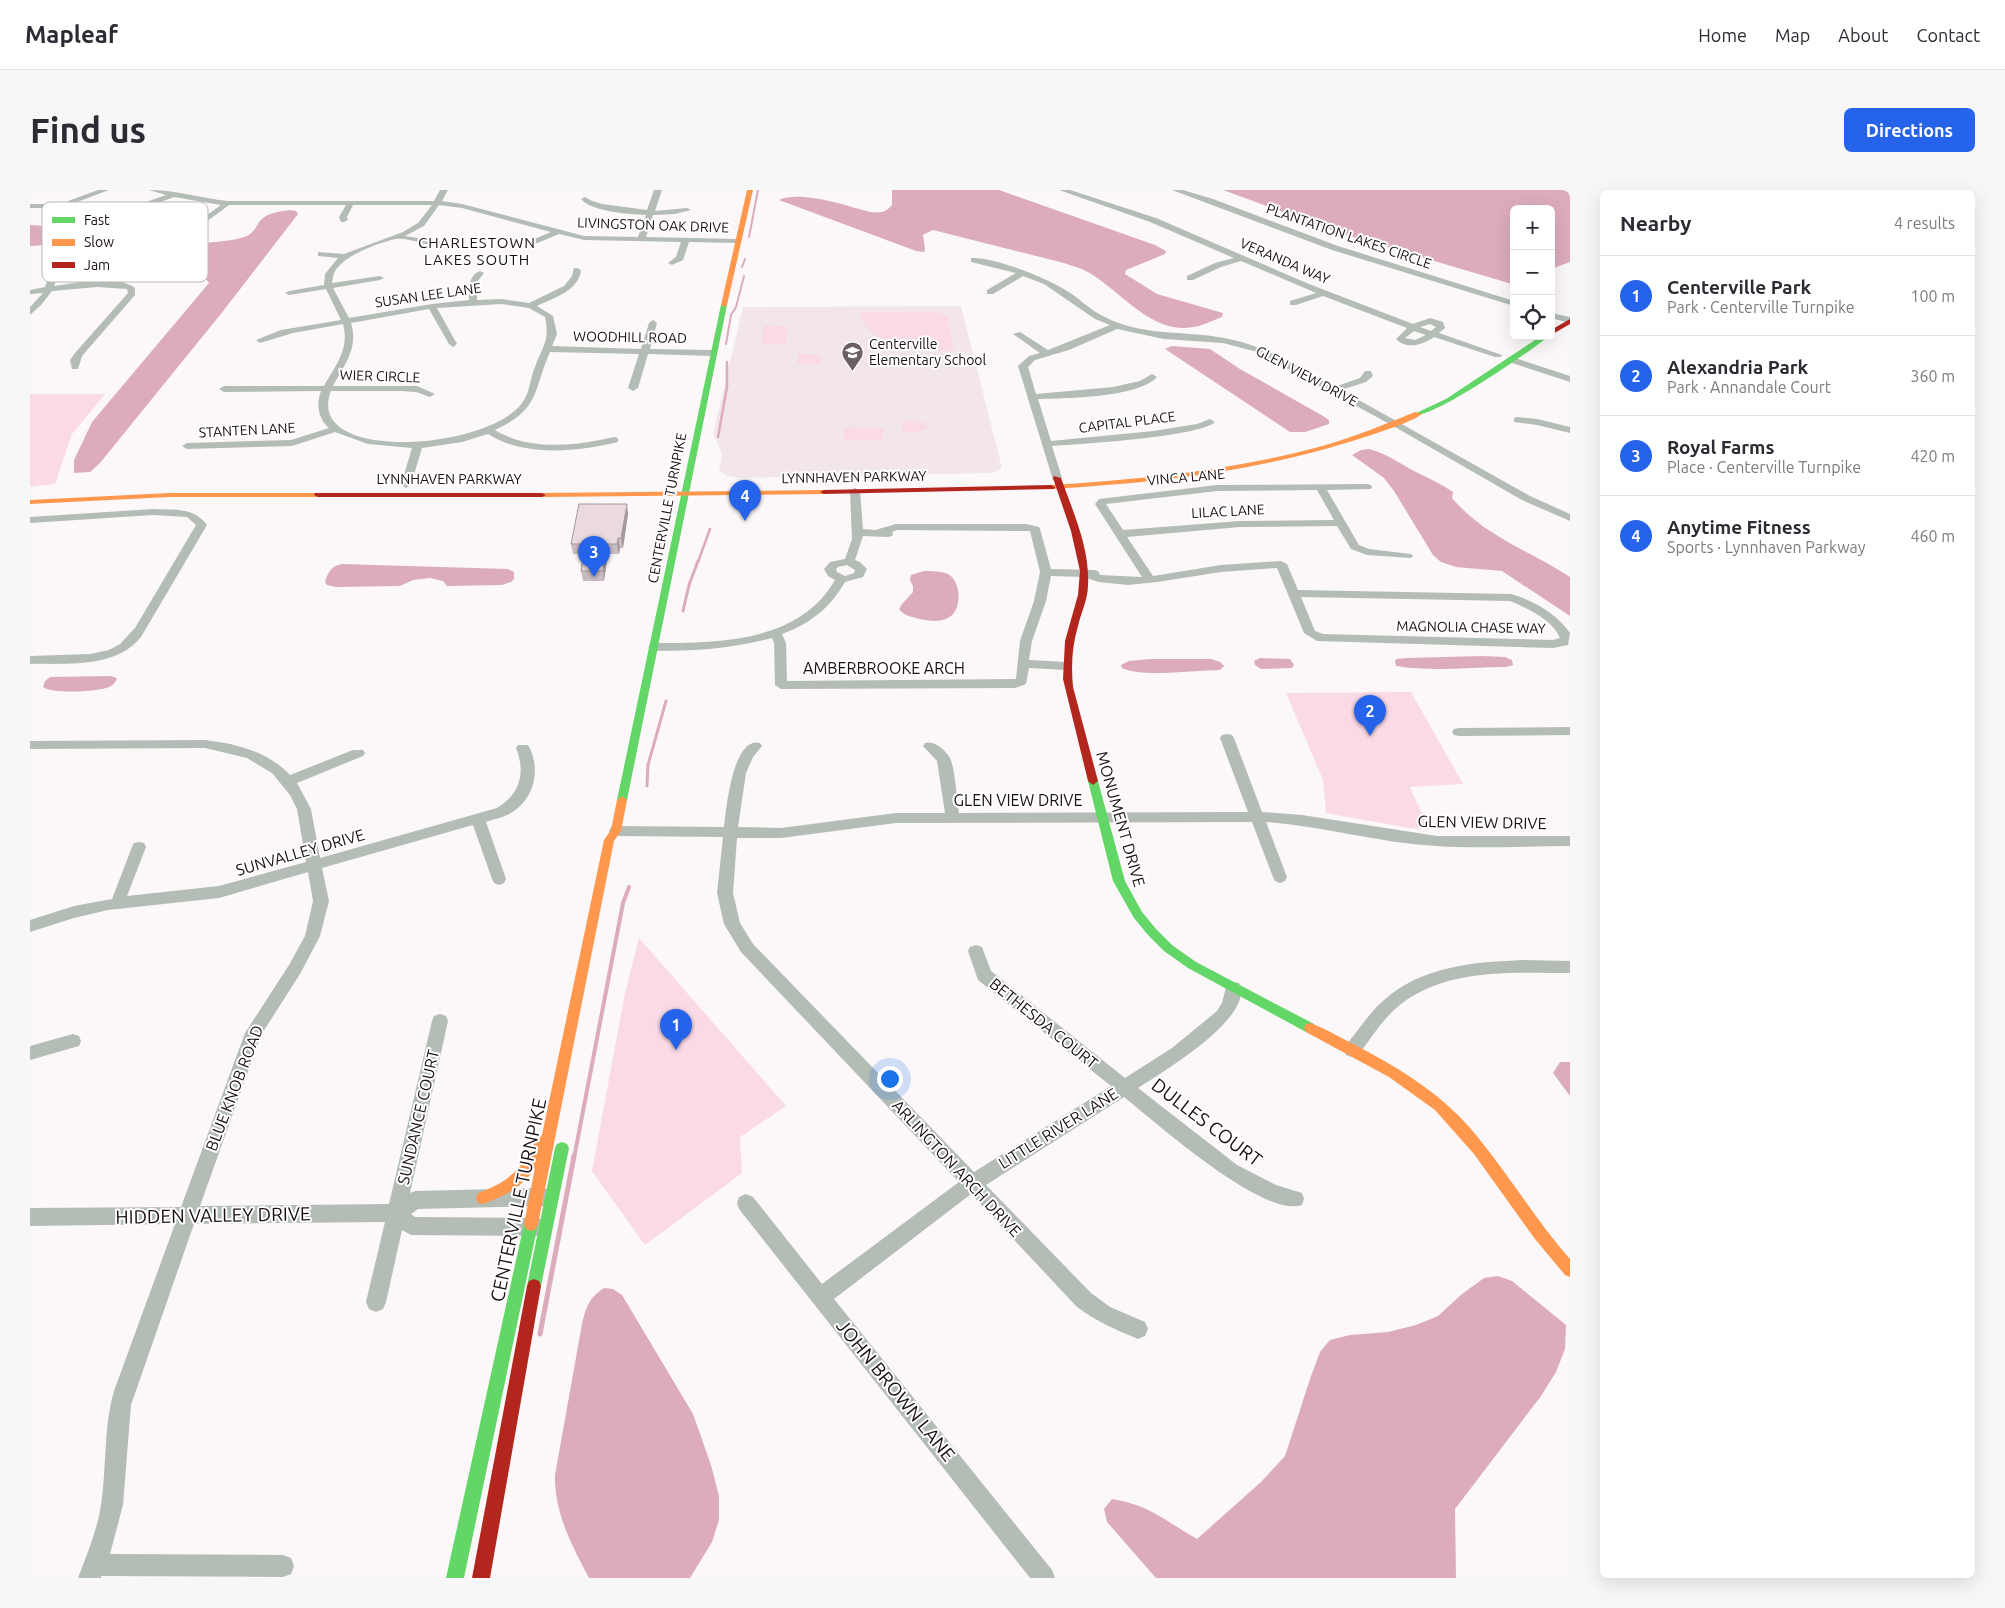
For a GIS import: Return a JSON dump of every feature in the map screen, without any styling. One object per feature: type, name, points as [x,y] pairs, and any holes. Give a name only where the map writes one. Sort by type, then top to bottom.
[{"type":"main road","name":"CENTERVILLE TURNPIKE","points":[[481,1578],[545,1197],[556,1106],[609,840],[618,838],[654,646],[713,352],[750,190]]},
{"type":"main road","points":[[1555,316],[1570,308]]},
{"type":"main road","points":[[1555,330],[1570,320]]},
{"type":"main road","name":"LYNNHAVEN PARKWAY","points":[[30,494],[129,487],[406,484],[688,482],[1058,483],[1232,460],[1312,442],[1385,418],[1445,389],[1521,340]]},
{"type":"main road","name":"LYNNHAVEN PARKWAY","points":[[30,502],[169,495],[685,494],[854,491],[1145,481],[1250,466],[1328,448],[1398,425],[1439,407],[1480,382],[1540,340]]},
{"type":"main road","name":"MONUMENT DRIVE","points":[[1058,483],[1081,556],[1084,574],[1082,599],[1067,646],[1068,688],[1119,881],[1138,915],[1168,948],[1192,965],[1389,1069],[1414,1085],[1441,1108],[1474,1142],[1536,1230],[1570,1270]]},
{"type":"main road","points":[[484,1198],[504,1192],[520,1181],[538,1152],[556,1106]]},
{"type":"main road","name":"CENTERVILLE TURNPIKE","points":[[545,1197],[565,1133]]},
{"type":"main road","name":"CENTERVILLE TURNPIKE","points":[[455,1578],[539,1227]]},
{"type":"street","points":[[72,202],[105,190]]},
{"type":"street","name":"LIVINGSTON OAK DRIVE","points":[[153,190],[227,202],[437,203],[462,206],[584,238],[737,241]]},
{"type":"street","points":[[155,202],[184,190]]},
{"type":"street","points":[[336,429],[326,419],[322,403],[349,345],[350,337],[346,322],[328,286],[328,275],[331,269],[345,257],[360,249],[398,237],[420,224],[432,212],[444,190]]},
{"type":"street","points":[[641,239],[658,190]]},
{"type":"street","name":"VERANDA WAY","points":[[1063,190],[1155,221],[1414,328]]},
{"type":"street","name":"PLANTATION LAKES CIRCLE","points":[[1176,190],[1327,245],[1510,303]]},
{"type":"street","points":[[585,199],[589,203],[618,211],[687,210]]},
{"type":"street","points":[[208,218],[227,202]]},
{"type":"street","points":[[344,220],[342,216],[351,203]]},
{"type":"street","points":[[535,242],[557,232]]},
{"type":"street","points":[[398,237],[443,244]]},
{"type":"street","points":[[672,263],[680,258],[686,240]]},
{"type":"street","points":[[321,254],[345,257]]},
{"type":"street","points":[[1190,278],[1218,265],[1242,258]]},
{"type":"street","name":"GLEN VIEW DRIVE","points":[[974,260],[1022,273],[1056,286],[1088,311],[1116,326],[1150,334],[1210,338],[1252,344],[1526,498],[1570,518]]},
{"type":"street","points":[[529,306],[570,285],[576,279],[577,270]]},
{"type":"street","points":[[473,301],[473,282],[480,273]]},
{"type":"street","points":[[990,292],[1022,273]]},
{"type":"street","points":[[289,293],[380,278]]},
{"type":"street","points":[[30,312],[49,290],[51,282]]},
{"type":"street","points":[[30,292],[118,284],[128,286],[132,290],[78,355],[75,360],[76,367]]},
{"type":"street","points":[[1293,303],[1323,292]]},
{"type":"street","name":"SUSAN LEE LANE","points":[[260,340],[272,335],[473,301],[500,300],[529,306],[542,312],[554,323],[553,334],[536,374],[534,391],[527,404],[511,418],[488,430],[451,440],[418,445],[390,444],[365,440],[336,429]]},
{"type":"street","points":[[432,307],[453,344]]},
{"type":"street","points":[[1555,317],[1570,320]]},
{"type":"street","points":[[1425,322],[1440,324],[1441,328],[1413,343],[1400,339],[1414,328],[1425,322]]},
{"type":"street","points":[[633,388],[653,323]]},
{"type":"street","name":"MONUMENT DRIVE","points":[[1058,483],[1023,366],[1027,360],[1079,344],[1116,326]]},
{"type":"street","points":[[1016,334],[1048,354]]},
{"type":"street","points":[[1432,334],[1498,355]]},
{"type":"street","name":"WOODHILL ROAD","points":[[547,349],[713,352]]},
{"type":"street","points":[[1512,360],[1570,379]]},
{"type":"street","points":[[1333,390],[1364,380],[1368,373]]},
{"type":"street","points":[[1032,397],[1121,389],[1144,383],[1152,377]]},
{"type":"street","name":"WIER CIRCLE","points":[[224,389],[407,388],[423,390],[430,394]]},
{"type":"street","points":[[1517,420],[1543,423],[1570,430]]},
{"type":"street","name":"CAPITAL PLACE","points":[[1046,444],[1153,434],[1199,427],[1210,422]]},
{"type":"street","name":"STANTEN LANE","points":[[187,446],[287,444],[303,441],[336,429]]},
{"type":"street","points":[[488,430],[510,443],[523,446],[590,445],[614,440]]},
{"type":"street","points":[[406,484],[418,445]]},
{"type":"street","name":"VINCA LANE","points":[[1149,579],[1100,504],[1103,501],[1218,488],[1367,487]]},
{"type":"street","points":[[1320,488],[1352,545],[1360,550],[1407,556]]},
{"type":"street","points":[[654,646],[716,646],[750,641],[775,633],[799,622],[820,608],[833,593],[841,578],[832,574],[830,569],[838,563],[849,562],[858,539],[854,491]]},
{"type":"street","points":[[30,520],[154,512],[189,514],[202,525],[185,558],[136,636],[124,647],[87,659],[30,660]]},
{"type":"street","name":"LILAC LANE","points":[[1118,534],[1240,524],[1340,523]]},
{"type":"street","name":"AMBERBROOKE ARCH","points":[[775,633],[780,644],[780,685],[1020,683],[1024,678],[1023,664],[1026,641],[1040,601],[1046,572],[1036,535],[896,535],[879,532],[858,532]]},
{"type":"street","name":"MAGNOLIA CHASE WAY","points":[[1084,574],[1100,579],[1130,582],[1220,569],[1281,564],[1310,633],[1321,638],[1553,644],[1564,642],[1566,638],[1564,630],[1528,604],[1511,598],[1293,592]]},
{"type":"street","points":[[1046,572],[1084,574]]},
{"type":"street","points":[[1023,664],[1066,666]]},
{"type":"street","points":[[1459,732],[1570,731]]},
{"type":"street","points":[[1227,738],[1280,877]]},
{"type":"street","name":"BLUE KNOB ROAD","points":[[30,744],[197,744],[224,746],[258,757],[269,763],[289,782],[298,794],[304,809],[321,901],[316,930],[308,946],[265,1010],[253,1033],[186,1215],[119,1406],[112,1504],[92,1571]]},
{"type":"street","name":"ARLINGTON ARCH DRIVE","points":[[755,746],[741,765],[730,834],[725,893],[727,908],[739,936],[747,948],[1084,1300],[1103,1314],[1138,1329]]},
{"type":"street","points":[[930,746],[944,760],[954,818]]},
{"type":"street","name":"SUNVALLEY DRIVE","points":[[30,926],[64,915],[117,904],[219,892],[316,866],[510,808],[521,798],[526,782],[528,764],[523,748]]},
{"type":"street","points":[[289,782],[358,753]]},
{"type":"street","name":"GLEN VIEW DRIVE","points":[[618,838],[781,833],[896,818],[1258,816],[1302,820],[1437,841],[1570,841]]},
{"type":"street","points":[[478,819],[499,879]]},
{"type":"street","points":[[117,904],[139,847]]},
{"type":"street","name":"BETHESDA COURT","points":[[976,951],[984,975],[1123,1087]]},
{"type":"street","points":[[1352,1050],[1389,1005],[1418,986],[1440,977],[1466,971],[1493,968],[1570,967]]},
{"type":"street","name":"LITTLE RIVER LANE","points":[[821,1297],[972,1184],[1178,1053],[1222,1016],[1230,1004],[1234,988]]},
{"type":"street","name":"SUNDANCE COURT","points":[[376,1302],[440,1021]]},
{"type":"street","points":[[30,1053],[73,1041]]},
{"type":"street","name":"DULLES COURT","points":[[1123,1087],[1231,1171],[1272,1192],[1295,1199]]},
{"type":"street","points":[[539,1227],[411,1226],[397,1213],[415,1200],[545,1197]]},
{"type":"street","name":"JOHN BROWN LANE","points":[[746,1203],[1044,1578]]},
{"type":"street","name":"HIDDEN VALLEY DRIVE","points":[[30,1217],[397,1213]]},
{"type":"street","points":[[92,1571],[283,1566]]},
{"type":"shaded area","points":[[892,190],[999,190],[1155,245],[1166,251],[1165,254],[1126,270],[1125,274],[1157,294],[1223,313],[1222,317],[1193,327],[1177,328],[1149,318],[1099,279],[1081,268],[933,230],[923,235],[924,252],[916,251],[779,200],[788,197],[811,198],[870,212],[880,212],[887,210],[892,205]]},
{"type":"shaded area","points":[[1223,190],[1570,190],[1570,262],[1555,268],[1555,205],[1510,205],[1510,283],[1343,234]]},
{"type":"shaded area","points":[[290,210],[296,211],[298,214],[224,310],[100,463],[90,472],[74,473],[74,460],[92,422],[209,283],[208,243],[245,237],[254,230],[262,219],[273,213]]},
{"type":"shaded area","points":[[30,225],[42,226],[42,245],[30,246]]},
{"type":"shaded area","name":"Centerville Elementary School","points":[[961,306],[1002,468],[993,473],[738,478],[728,476],[719,471],[722,454],[713,434],[743,307]]},
{"type":"shaded area","points":[[859,312],[938,312],[947,316],[954,351],[913,348],[885,341],[865,325]]},
{"type":"shaded area","points":[[764,325],[788,326],[786,344],[761,344]]},
{"type":"shaded area","points":[[1172,346],[1210,349],[1240,369],[1323,416],[1329,420],[1329,424],[1305,432],[1290,432],[1165,349]]},
{"type":"shaded area","points":[[798,354],[822,355],[821,365],[797,364]]},
{"type":"shaded area","points":[[30,394],[105,394],[72,434],[55,484],[30,487]]},
{"type":"shaded area","points":[[909,420],[926,423],[928,428],[914,432],[901,430],[904,426],[900,424]]},
{"type":"shaded area","points":[[844,427],[883,428],[883,440],[844,440]]},
{"type":"shaded area","points":[[1369,449],[1390,457],[1453,492],[1452,498],[1478,523],[1570,577],[1570,616],[1502,571],[1456,567],[1441,562],[1433,555],[1384,478],[1352,455],[1361,450]]},
{"type":"shaded area","points":[[342,564],[508,569],[514,572],[514,579],[502,585],[447,586],[443,581],[430,578],[413,580],[400,586],[336,587],[327,585],[325,582],[330,570]]},
{"type":"shaded area","points":[[924,571],[948,574],[956,582],[959,594],[957,607],[951,616],[944,620],[924,620],[908,616],[899,609],[913,592],[910,580],[911,575]]},
{"type":"shaded area","points":[[1505,657],[1512,660],[1513,665],[1506,667],[1423,669],[1396,666],[1395,662],[1396,659],[1407,658]]},
{"type":"shaded area","points":[[1260,658],[1290,659],[1294,665],[1292,668],[1261,669],[1255,665],[1254,661]]},
{"type":"shaded area","points":[[1211,659],[1220,662],[1224,666],[1220,670],[1143,673],[1122,668],[1121,665],[1129,661]]},
{"type":"shaded area","points":[[110,676],[117,678],[115,683],[104,689],[75,692],[55,691],[43,687],[45,681],[50,677]]},
{"type":"shaded area","points":[[1411,692],[1463,784],[1410,787],[1429,829],[1409,828],[1326,813],[1323,780],[1286,693]]},
{"type":"shaded area","points":[[639,938],[786,1106],[740,1137],[742,1173],[645,1245],[592,1171],[625,993]]},
{"type":"shaded area","points":[[1560,1062],[1570,1062],[1570,1096],[1553,1073]]},
{"type":"shaded area","points":[[1498,1276],[1512,1281],[1566,1325],[1565,1349],[1556,1372],[1541,1396],[1455,1509],[1456,1578],[1156,1578],[1107,1522],[1104,1509],[1112,1499],[1137,1505],[1157,1514],[1197,1539],[1261,1482],[1285,1456],[1320,1352],[1330,1340],[1350,1335],[1388,1332],[1416,1325],[1438,1316],[1462,1294],[1484,1278]]},
{"type":"shaded area","points":[[604,1288],[613,1289],[622,1295],[693,1414],[711,1465],[719,1496],[719,1520],[712,1542],[690,1578],[589,1578],[565,1528],[561,1515],[555,1489],[555,1475],[582,1324],[589,1303]]},
{"type":"building","points":[[579,504],[627,504],[621,538],[618,538],[617,544],[607,544],[603,571],[581,571],[585,544],[571,544]]},
{"type":"waterway","points":[[749,237],[758,190]]},
{"type":"waterway","points":[[742,267],[745,259]]},
{"type":"waterway","points":[[726,344],[731,315],[736,307],[744,276]]},
{"type":"waterway","points":[[718,437],[727,387],[727,362]]},
{"type":"waterway","points":[[698,562],[710,529]]},
{"type":"waterway","points":[[683,611],[689,585],[698,561]]},
{"type":"waterway","points":[[647,786],[648,765],[666,701]]},
{"type":"waterway","points":[[574,1158],[623,903],[629,887]]},
{"type":"waterway","points":[[540,1334],[574,1156]]},
{"type":"traffic: fast","points":[[622,800],[724,305]]},
{"type":"traffic: fast","points":[[1418,414],[1449,401],[1540,340]]},
{"type":"traffic: fast","points":[[1093,781],[1119,881],[1138,915],[1152,932],[1168,948],[1192,965],[1310,1028]]},
{"type":"traffic: fast","points":[[534,1286],[562,1148]]},
{"type":"traffic: fast","points":[[455,1578],[531,1224]]},
{"type":"traffic: slow","points":[[724,305],[750,190]]},
{"type":"traffic: slow","points":[[1051,487],[1191,475],[1284,458],[1374,432],[1418,414]]},
{"type":"traffic: slow","points":[[542,495],[824,492]]},
{"type":"traffic: slow","points":[[30,502],[169,495],[318,495]]},
{"type":"traffic: slow","points":[[531,1224],[609,840],[616,831],[622,800]]},
{"type":"traffic: slow","points":[[1310,1028],[1394,1073],[1440,1106],[1479,1149],[1524,1213],[1570,1270]]},
{"type":"traffic: slow","points":[[483,1198],[504,1189],[520,1177],[532,1162],[542,1141]]},
{"type":"traffic: jam","points":[[1555,330],[1570,321]]},
{"type":"traffic: jam","points":[[1057,478],[1079,544],[1084,571],[1084,585],[1080,606],[1069,641],[1067,679],[1093,781]]},
{"type":"traffic: jam","points":[[824,492],[1051,487]]},
{"type":"traffic: jam","points":[[318,495],[542,495]]},
{"type":"traffic: jam","points":[[481,1578],[534,1286]]},
{"type":"place","name":"Centerville Elementary School","points":[[853,371]]},
{"type":"place","name":"Anytime Fitness","points":[[745,521]]},
{"type":"place","name":"Royal Farms","points":[[594,577]]},
{"type":"place","name":"Alexandria Park","points":[[1370,736]]},
{"type":"place","name":"Centerville Park","points":[[676,1050]]},
{"type":"district","name":"CHARLESTOWN LAKES SOUTH","points":[[477,250]]}]
